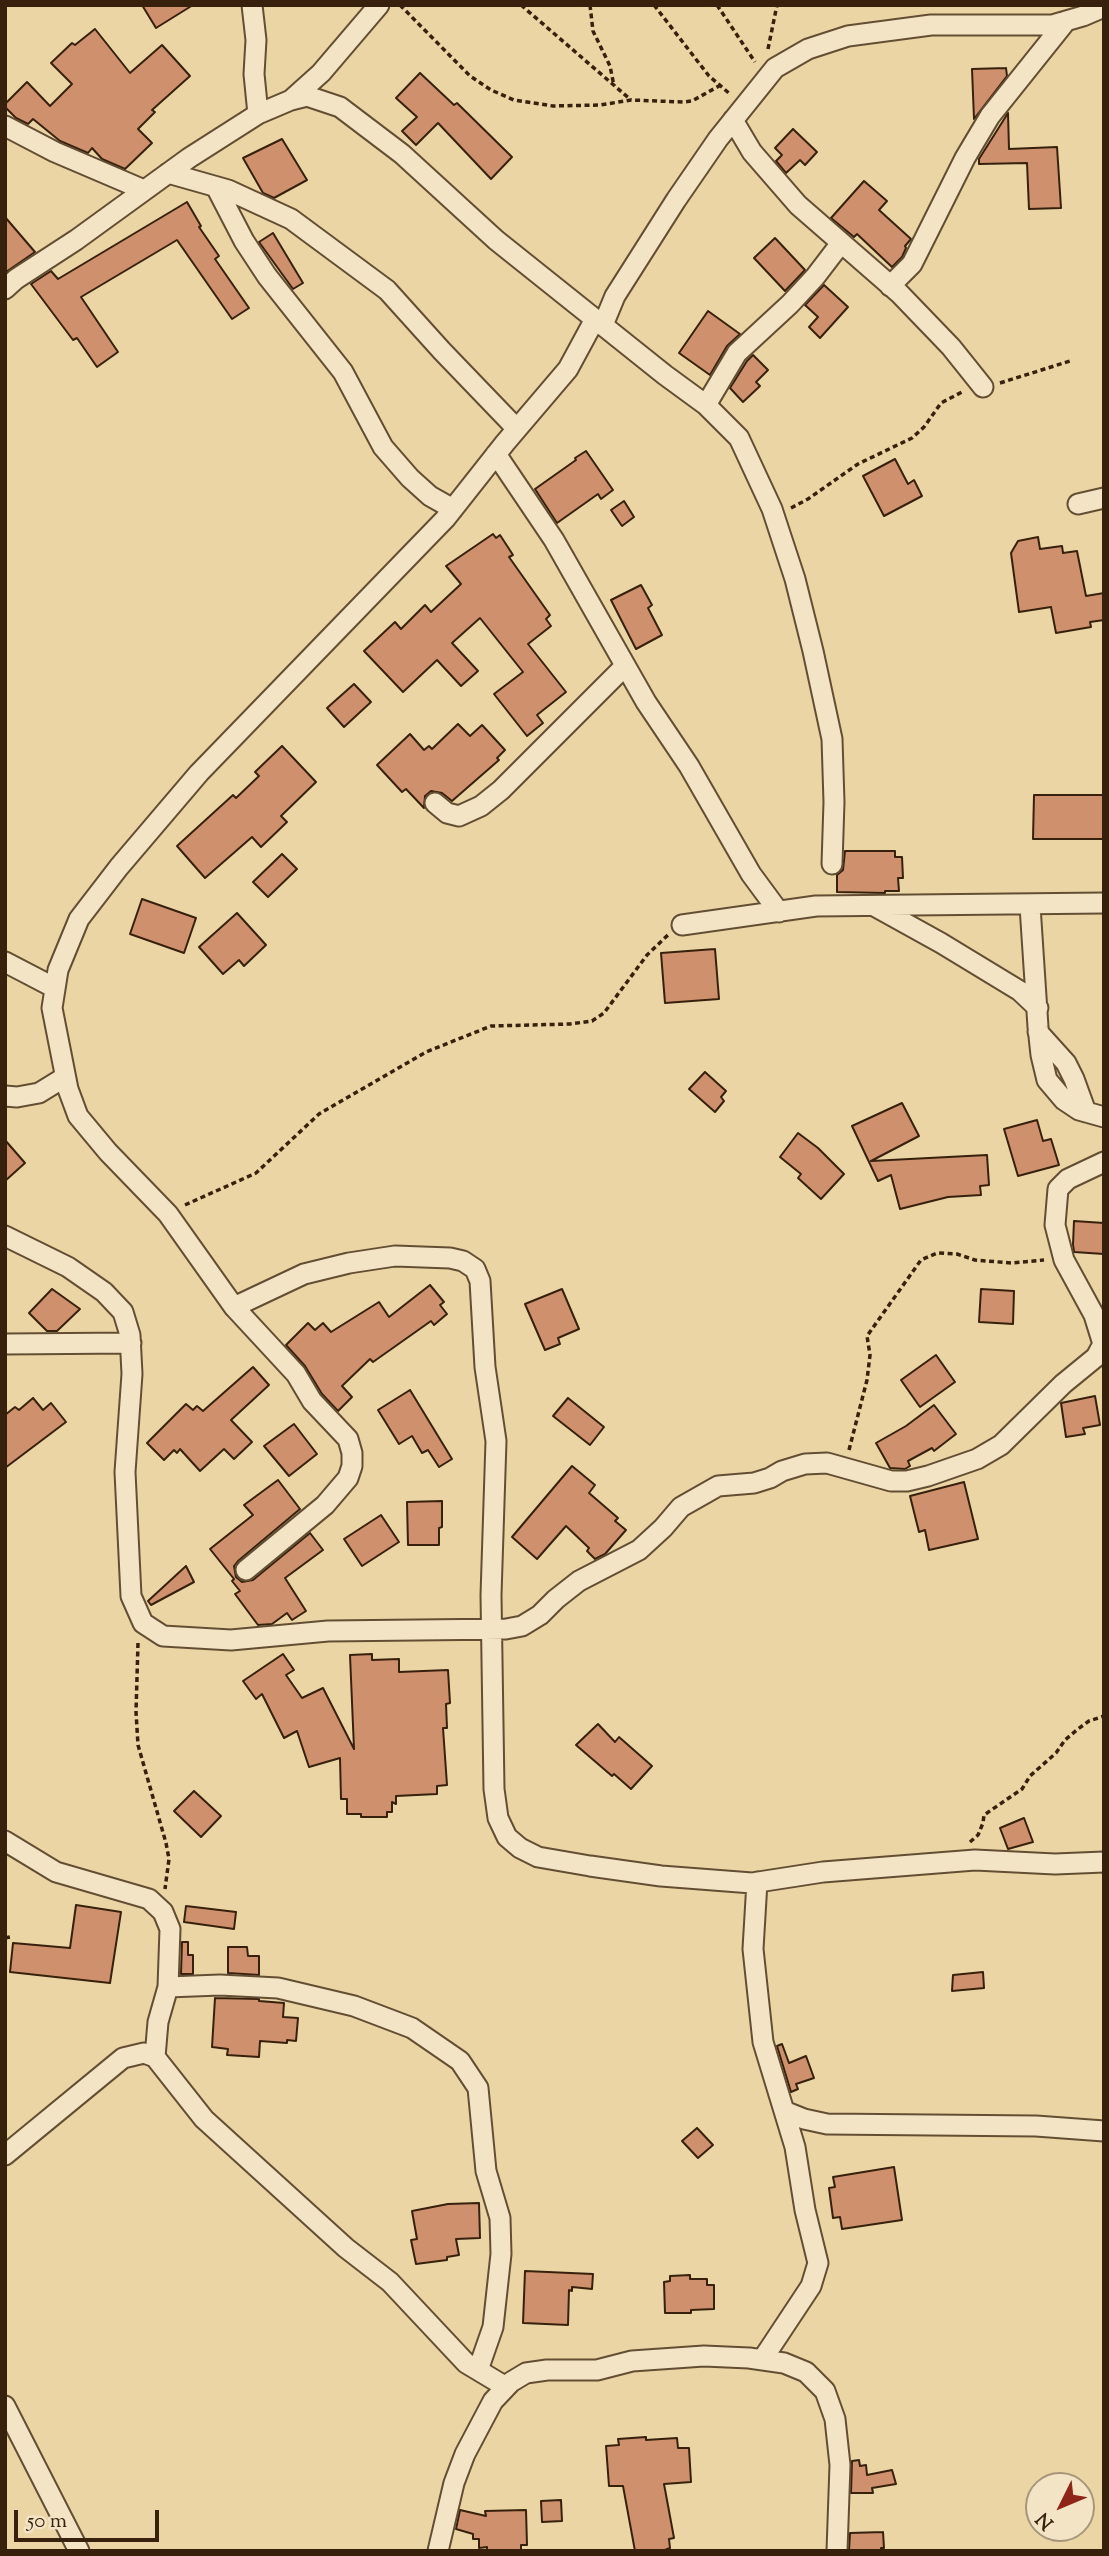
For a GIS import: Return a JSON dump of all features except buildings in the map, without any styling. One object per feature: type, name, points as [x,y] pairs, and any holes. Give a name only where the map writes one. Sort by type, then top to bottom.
[{"type":"street","points":[[252,5],[258,114]]},
{"type":"street","points":[[292,100],[321,73],[379,5]]},
{"type":"street","points":[[246,1570],[325,1505],[348,1478],[352,1453],[348,1439],[312,1401],[296,1374],[234,1307],[168,1214],[108,1152],[78,1116],[65,1077],[52,1008],[58,970],[79,919],[119,867],[199,773],[453,509],[568,369],[676,200],[764,75],[808,49],[848,36],[931,25],[1052,24],[1104,7]]},
{"type":"street","points":[[890,286],[912,264],[965,158],[990,116],[1066,20]]},
{"type":"street","points":[[5,289],[168,173],[258,114],[307,96],[340,107],[402,154],[496,240],[706,405],[739,438],[772,509],[795,579],[832,739],[832,864]]},
{"type":"street","points":[[733,120],[752,152],[776,181],[822,228],[890,286],[951,347],[983,387]]},
{"type":"street","points":[[5,126],[55,152],[144,190]]},
{"type":"street","points":[[168,173],[228,190],[291,219],[387,290],[517,429]]},
{"type":"street","points":[[216,187],[243,241],[343,372],[383,447],[430,496],[453,509]]},
{"type":"street","points":[[706,405],[737,353],[790,304],[841,243]]},
{"type":"street","points":[[496,454],[554,540],[646,702],[690,766],[751,874],[779,912]]},
{"type":"street","points":[[1078,504],[1104,498]]},
{"type":"street","points":[[435,803],[447,813],[459,816],[481,806],[502,790],[625,666]]},
{"type":"street","points":[[682,925],[816,906],[1030,906],[1104,903]]},
{"type":"street","points":[[875,906],[1020,991],[1038,1008]]},
{"type":"street","points":[[1030,906],[1038,1032],[1066,1063],[1095,1114]]},
{"type":"street","points":[[5,962],[55,988]]},
{"type":"street","points":[[5,1096],[39,1093],[65,1077]]},
{"type":"street","points":[[5,1236],[68,1266],[104,1292],[123,1312],[130,1335],[132,1374],[125,1472],[131,1596],[143,1623],[163,1636],[231,1640],[385,1629],[492,1630],[522,1626],[540,1615],[579,1581],[639,1550],[681,1507],[718,1486],[754,1483],[805,1464],[827,1463],[891,1482],[907,1481],[977,1459],[1001,1445],[1063,1384],[1096,1357],[1102,1344],[1094,1315],[1064,1260],[1055,1225],[1058,1189],[1068,1179],[1104,1162]]},
{"type":"street","points":[[234,1307],[304,1274],[349,1263],[395,1256],[450,1258],[463,1261],[475,1269],[480,1282],[485,1367],[496,1441],[492,1630],[494,1790],[498,1818],[507,1837],[520,1848],[538,1857],[661,1876],[757,1882],[823,1872],[975,1860],[1055,1864],[1104,1862]]},
{"type":"street","points":[[5,1343],[131,1343]]},
{"type":"street","points":[[5,1841],[56,1872],[149,1899],[163,1912],[170,1929],[168,1987],[158,2022],[155,2057]]},
{"type":"street","points":[[757,1882],[753,1949],[763,2042],[795,2147],[804,2210],[818,2263],[811,2286],[762,2360]]},
{"type":"street","points":[[168,1987],[220,1985],[278,1988],[354,2006],[412,2028],[460,2061],[478,2088],[486,2171],[500,2218],[501,2254],[493,2327],[478,2370]]},
{"type":"street","points":[[5,2155],[123,2058],[144,2053],[155,2057],[204,2119],[339,2242],[390,2282],[453,2351],[506,2387]]},
{"type":"street","points":[[784,2111],[827,2124],[1036,2126],[1104,2131]]},
{"type":"street","points":[[438,2551],[454,2483],[465,2454],[493,2401],[506,2387],[526,2373],[547,2370],[597,2370],[632,2361],[704,2356],[783,2363],[806,2372],[825,2391],[835,2419],[840,2465],[837,2551]]},
{"type":"street","points":[[5,2406],[79,2551]]},
{"type":"path","points":[[400,5],[470,76],[514,100],[553,106],[600,105],[631,100],[683,102],[692,101],[719,86]]},
{"type":"path","points":[[521,5],[631,100]]},
{"type":"path","points":[[590,5],[593,31],[610,66],[614,88]]},
{"type":"path","points":[[654,5],[719,86],[729,94],[749,99]]},
{"type":"path","points":[[717,5],[764,75]]},
{"type":"path","points":[[764,75],[777,5]]},
{"type":"path","points":[[772,509],[790,508],[808,499],[858,464],[912,438],[924,427],[941,403],[957,393],[1070,361]]},
{"type":"path","points":[[168,1214],[256,1173],[319,1114],[426,1052],[491,1026],[592,1021],[604,1013],[661,939],[682,925]]},
{"type":"path","points":[[845,1468],[867,1380],[870,1355],[867,1336],[922,1260],[937,1253],[1011,1264],[1035,1259],[1064,1260]]},
{"type":"path","points":[[141,1618],[136,1666],[138,1745],[162,1824],[169,1859],[163,1912]]},
{"type":"path","points":[[944,1862],[978,1835],[984,1815],[1022,1789],[1030,1776],[1056,1753],[1065,1740],[1089,1721],[1104,1716]]}]
